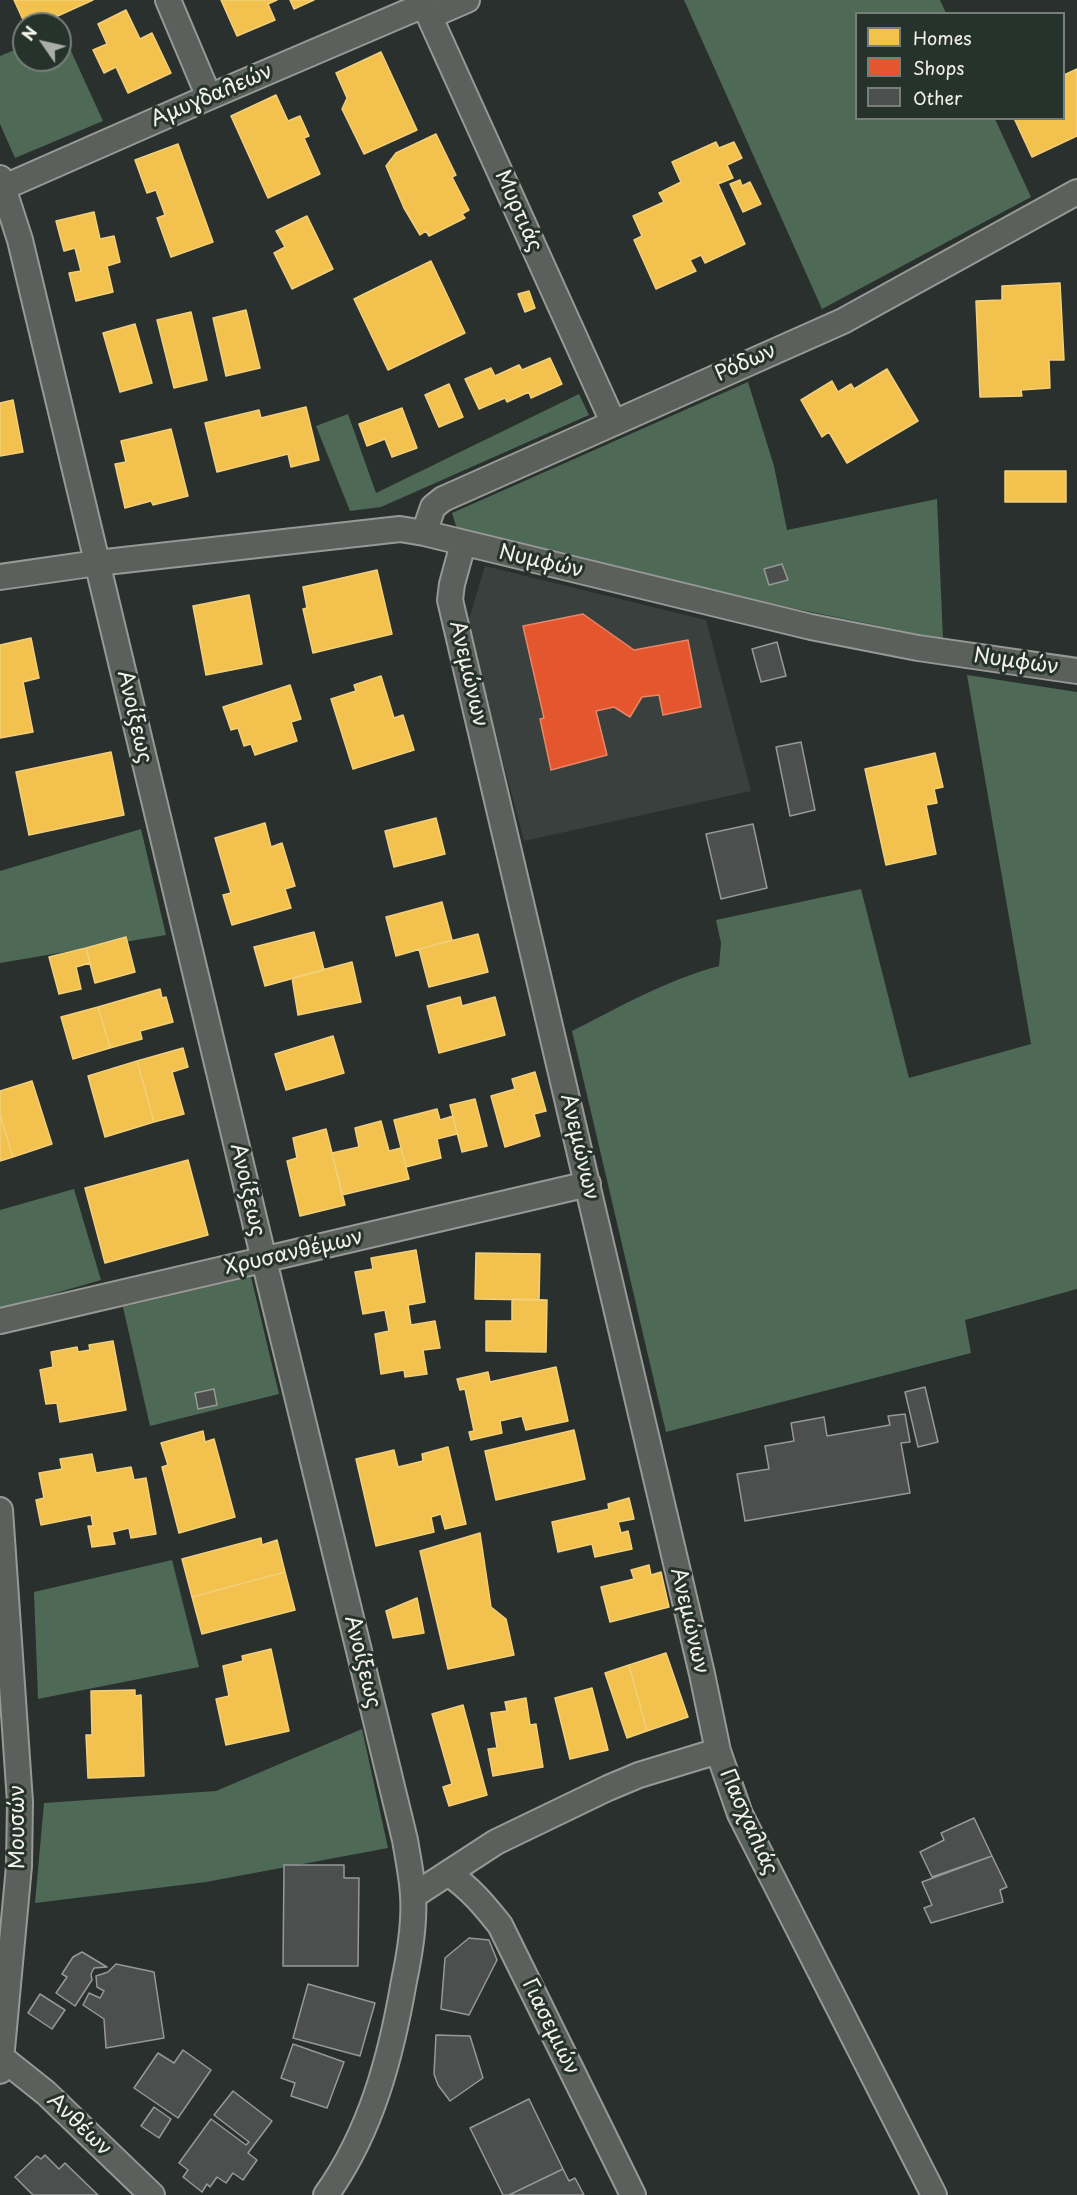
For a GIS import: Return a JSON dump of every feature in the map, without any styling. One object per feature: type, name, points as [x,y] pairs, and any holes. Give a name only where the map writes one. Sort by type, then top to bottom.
[{"type":"street","points":[[168,0],[209,97]]},
{"type":"street","name":"Αμυγδαλεών","points":[[1,185],[425,7],[467,0]]},
{"type":"street","name":"Μυρτιάς","points":[[425,7],[613,422]]},
{"type":"street","name":"Ανοίξεως","points":[[1,185],[20,240],[405,1840],[413,1896],[412,1940],[388,2062],[373,2107],[356,2146],[326,2195]]},
{"type":"street","name":"Ρόδων","points":[[424,533],[433,507],[443,499],[843,321],[1077,192]]},
{"type":"street","name":"Νυμφών","points":[[0,577],[97,563],[400,529],[811,627],[918,648],[1077,671]]},
{"type":"street","name":"Ανεμώνων","points":[[463,544],[450,600],[702,1674],[718,1752]]},
{"type":"street","name":"Χρυσανθέμων","points":[[0,1322],[588,1184]]},
{"type":"street","name":"Μουσών","points":[[0,1510],[20,1802],[20,1866],[1,2065]]},
{"type":"street","name":"Πασχαλιάς","points":[[413,1896],[496,1842],[608,1788],[639,1775],[718,1752],[740,1814],[934,2195]]},
{"type":"street","name":"Γιασεμιών","points":[[449,1874],[483,1902],[500,1925],[633,2195]]},
{"type":"street","name":"Ανθέων","points":[[1,2065],[46,2093],[152,2195]]},
{"type":"shaded area","points":[[485,566],[706,620],[751,791],[524,841],[467,626]]},
{"type":"green space","points":[[684,0],[940,0],[946,12],[855,12],[855,120],[995,120],[1031,197],[822,309]]},
{"type":"green space","points":[[12,51],[12,72],[72,72],[72,53],[103,121],[15,158],[0,124],[0,56]]},
{"type":"green space","points":[[748,382],[774,466],[787,530],[937,499],[943,639],[792,608],[457,529],[452,513]]},
{"type":"green space","points":[[579,394],[589,415],[381,507],[350,511],[316,426],[348,414],[376,493]]},
{"type":"green space","points":[[967,675],[1077,692],[1077,1289],[965,1320],[971,1353],[666,1432],[572,1031],[662,986],[719,966],[721,943],[716,920],[861,889],[909,1078],[1031,1044]]},
{"type":"green space","points":[[141,829],[166,935],[0,963],[0,871]]},
{"type":"green space","points":[[74,1189],[101,1280],[0,1309],[0,1210]]},
{"type":"green space","points":[[251,1277],[279,1394],[150,1426],[123,1307]]},
{"type":"green space","points":[[172,1560],[199,1667],[38,1699],[34,1592]]},
{"type":"green space","points":[[362,1729],[388,1848],[206,1882],[35,1903],[44,1803],[216,1791]]},
{"type":"building: Homes","points":[[14,0],[93,0],[66,12],[20,12]]},
{"type":"building: Homes","points":[[221,0],[277,0],[268,4],[275,20],[237,36]]},
{"type":"building: Homes","points":[[290,0],[314,0],[294,9]]},
{"type":"building: Homes","points":[[126,10],[140,39],[152,33],[171,73],[128,93],[116,67],[104,73],[93,50],[107,44],[98,24]]},
{"type":"building: Homes","points":[[381,52],[417,130],[364,154],[342,109],[347,98],[336,73]]},
{"type":"building: Homes","points":[[1077,69],[1077,136],[1032,157],[1015,120],[1065,120],[1065,75]]},
{"type":"building: Homes","points":[[276,95],[288,121],[300,116],[309,136],[304,138],[320,174],[268,198],[231,116]]},
{"type":"building: Homes","points":[[436,134],[456,175],[452,177],[469,210],[462,214],[465,218],[429,236],[426,231],[420,235],[404,208],[386,166],[396,153]]},
{"type":"building: Homes","points":[[716,142],[719,148],[734,142],[742,158],[727,165],[733,178],[718,184],[745,244],[705,263],[701,255],[690,260],[696,271],[656,289],[634,240],[642,236],[633,216],[664,202],[659,193],[681,182],[672,162]]},
{"type":"building: Homes","points":[[178,144],[213,242],[171,257],[157,218],[165,215],[156,190],[147,193],[135,160]]},
{"type":"building: Homes","points":[[740,180],[742,186],[750,182],[761,204],[743,212],[730,184]]},
{"type":"building: Homes","points":[[94,212],[100,239],[114,236],[120,262],[107,266],[113,292],[76,301],[69,273],[81,271],[75,248],[64,251],[56,221]]},
{"type":"building: Homes","points":[[307,216],[333,269],[292,289],[274,253],[285,247],[276,231]]},
{"type":"building: Homes","points":[[431,261],[465,333],[388,370],[354,299]]},
{"type":"building: Homes","points":[[1060,283],[1064,360],[1049,360],[1050,388],[1021,390],[1022,396],[980,397],[976,301],[1002,300],[1002,286]]},
{"type":"building: Homes","points":[[529,291],[535,308],[525,312],[518,294]]},
{"type":"building: Homes","points":[[246,310],[260,368],[226,376],[213,318]]},
{"type":"building: Homes","points":[[191,312],[207,380],[174,388],[157,320]]},
{"type":"building: Homes","points":[[135,324],[152,383],[120,392],[103,333]]},
{"type":"building: Homes","points":[[550,358],[562,384],[531,398],[529,392],[507,402],[505,398],[479,409],[465,379],[491,368],[495,376],[519,365],[522,370]]},
{"type":"building: Homes","points":[[887,369],[918,421],[847,463],[829,432],[822,437],[801,400],[832,381],[838,392],[851,384],[854,389]]},
{"type":"building: Homes","points":[[449,384],[463,417],[439,427],[425,395]]},
{"type":"building: Homes","points":[[13,400],[23,452],[0,456],[0,403]]},
{"type":"building: Homes","points":[[306,407],[319,460],[291,467],[288,454],[217,472],[205,423],[259,410],[261,418]]},
{"type":"building: Homes","points":[[402,408],[417,448],[392,457],[385,439],[367,446],[359,424]]},
{"type":"building: Homes","points":[[171,429],[188,496],[153,505],[151,501],[125,508],[115,464],[126,462],[121,441]]},
{"type":"building: Homes","points":[[1005,471],[1066,471],[1066,502],[1005,502]]},
{"type":"building: Homes","points":[[377,570],[392,634],[313,653],[303,609],[307,608],[303,587]]},
{"type":"building: Homes","points":[[249,595],[262,664],[206,675],[193,606]]},
{"type":"building: Homes","points":[[31,638],[39,678],[23,682],[33,732],[0,738],[0,645]]},
{"type":"building: Homes","points":[[381,676],[394,718],[403,715],[414,750],[353,769],[331,699],[356,691],[354,685]]},
{"type":"building: Homes","points":[[290,685],[301,719],[291,722],[297,741],[255,755],[251,744],[244,746],[238,728],[231,730],[223,707]]},
{"type":"building: Homes","points":[[111,752],[124,815],[29,835],[16,772]]},
{"type":"building: Homes","points":[[935,753],[943,787],[934,789],[937,803],[926,805],[936,854],[886,865],[865,769]]},
{"type":"building: Homes","points":[[436,818],[445,854],[394,867],[385,831]]},
{"type":"building: Homes","points":[[265,823],[271,847],[282,843],[295,886],[285,889],[291,908],[232,925],[223,895],[231,893],[215,838]]},
{"type":"building: Homes","points":[[442,902],[452,940],[396,956],[386,917]]},
{"type":"building: Homes","points":[[314,932],[324,970],[265,986],[254,947]]},
{"type":"building: Homes","points":[[478,934],[488,972],[429,987],[419,949]]},
{"type":"building: Homes","points":[[126,937],[135,972],[95,983],[86,948]]},
{"type":"building: Homes","points":[[86,948],[90,963],[76,967],[81,989],[59,994],[49,957]]},
{"type":"building: Homes","points":[[352,962],[361,1002],[298,1015],[292,978]]},
{"type":"building: Homes","points":[[160,989],[162,998],[166,997],[173,1022],[140,1031],[142,1039],[110,1048],[98,1007]]},
{"type":"building: Homes","points":[[460,997],[462,1006],[495,997],[505,1035],[439,1053],[427,1006]]},
{"type":"building: Homes","points":[[98,1007],[110,1048],[73,1059],[61,1017]]},
{"type":"building: Homes","points":[[333,1036],[344,1073],[286,1090],[275,1054]]},
{"type":"building: Homes","points":[[183,1048],[188,1067],[172,1072],[184,1114],[154,1122],[137,1061]]},
{"type":"building: Homes","points":[[137,1061],[154,1122],[105,1137],[88,1076]]},
{"type":"building: Homes","points":[[535,1072],[546,1111],[534,1114],[540,1136],[505,1147],[491,1096],[515,1089],[512,1079]]},
{"type":"building: Homes","points":[[32,1081],[52,1144],[13,1157],[0,1115],[0,1091]]},
{"type":"building: Homes","points":[[475,1099],[487,1146],[462,1152],[450,1105]]},
{"type":"building: Homes","points":[[437,1109],[440,1120],[453,1116],[457,1134],[437,1139],[441,1158],[406,1167],[394,1120]]},
{"type":"building: Homes","points":[[0,1115],[13,1157],[0,1161]]},
{"type":"building: Homes","points":[[381,1121],[389,1151],[401,1148],[409,1179],[342,1195],[332,1153],[359,1147],[355,1128]]},
{"type":"building: Homes","points":[[326,1129],[345,1205],[300,1216],[287,1161],[297,1158],[293,1138]]},
{"type":"building: Homes","points":[[188,1160],[208,1235],[105,1263],[85,1188]]},
{"type":"building: Homes","points":[[416,1250],[425,1302],[408,1305],[411,1325],[435,1321],[440,1348],[423,1350],[427,1374],[405,1377],[404,1370],[381,1374],[375,1334],[389,1331],[385,1310],[363,1314],[355,1272],[373,1269],[371,1258]]},
{"type":"building: Homes","points":[[476,1253],[540,1254],[539,1300],[475,1299]]},
{"type":"building: Homes","points":[[512,1299],[547,1300],[546,1352],[486,1351],[486,1321],[512,1321]]},
{"type":"building: Homes","points":[[113,1341],[126,1410],[60,1422],[57,1403],[46,1404],[40,1370],[53,1367],[51,1352],[77,1347],[78,1352],[90,1350],[89,1345]]},
{"type":"building: Homes","points":[[556,1367],[568,1421],[526,1430],[522,1416],[500,1421],[502,1433],[471,1440],[469,1432],[474,1431],[465,1389],[460,1390],[457,1379],[488,1372],[490,1382]]},
{"type":"building: Homes","points":[[574,1430],[585,1479],[496,1500],[485,1451]]},
{"type":"building: Homes","points":[[203,1431],[205,1442],[214,1439],[235,1517],[179,1533],[162,1467],[168,1465],[161,1443]]},
{"type":"building: Homes","points":[[448,1447],[466,1524],[445,1529],[441,1514],[431,1517],[434,1532],[376,1546],[356,1459],[394,1450],[398,1467],[423,1461],[422,1454]]},
{"type":"building: Homes","points":[[92,1454],[96,1473],[131,1467],[134,1480],[146,1478],[156,1534],[131,1538],[129,1528],[112,1532],[115,1544],[92,1547],[88,1526],[93,1526],[91,1515],[41,1525],[36,1500],[44,1498],[39,1473],[62,1469],[60,1459]]},
{"type":"building: Homes","points":[[629,1498],[634,1519],[618,1522],[621,1533],[628,1531],[632,1549],[595,1557],[592,1544],[558,1552],[552,1522],[609,1509],[608,1504]]},
{"type":"building: Homes","points":[[480,1533],[491,1607],[506,1619],[514,1655],[448,1669],[420,1551]]},
{"type":"building: Homes","points":[[261,1538],[262,1545],[277,1540],[285,1572],[192,1597],[182,1559]]},
{"type":"building: Homes","points":[[649,1565],[651,1575],[661,1572],[669,1607],[610,1622],[601,1587],[634,1579],[631,1570]]},
{"type":"building: Homes","points":[[285,1572],[295,1610],[202,1634],[192,1597]]},
{"type":"building: Homes","points":[[417,1598],[424,1633],[393,1638],[386,1611]]},
{"type":"building: Homes","points":[[271,1649],[289,1731],[226,1745],[216,1699],[229,1696],[223,1666],[243,1661],[242,1656]]},
{"type":"building: Homes","points":[[666,1653],[688,1717],[647,1731],[629,1665]]},
{"type":"building: Homes","points":[[629,1665],[647,1731],[627,1738],[605,1673]]},
{"type":"building: Homes","points":[[592,1688],[608,1750],[570,1759],[555,1698]]},
{"type":"building: Homes","points":[[135,1690],[135,1696],[141,1695],[144,1776],[88,1778],[86,1735],[92,1735],[91,1691]]},
{"type":"building: Homes","points":[[526,1698],[530,1725],[536,1724],[543,1767],[493,1776],[488,1749],[497,1748],[491,1713],[507,1711],[505,1702]]},
{"type":"building: Homes","points":[[463,1705],[487,1795],[449,1806],[443,1787],[452,1784],[432,1714]]},
{"type":"building: Shops","points":[[583,614],[634,650],[688,640],[701,707],[663,715],[659,695],[642,697],[630,717],[614,707],[596,711],[607,755],[551,770],[540,719],[544,718],[523,626]]},
{"type":"building: Other","points":[[782,564],[788,580],[769,585],[764,569]]},
{"type":"building: Other","points":[[777,642],[786,676],[761,682],[752,649]]},
{"type":"building: Other","points":[[801,742],[815,810],[790,816],[776,747]]},
{"type":"building: Other","points":[[753,824],[767,888],[721,899],[706,834]]},
{"type":"building: Other","points":[[925,1387],[938,1442],[918,1447],[905,1392]]},
{"type":"building: Other","points":[[214,1389],[217,1405],[198,1409],[195,1393]]},
{"type":"building: Other","points":[[905,1414],[910,1442],[901,1443],[910,1493],[745,1521],[737,1474],[769,1469],[765,1446],[794,1441],[791,1423],[824,1417],[827,1436],[890,1425],[888,1416]]},
{"type":"building: Other","points":[[974,1818],[992,1856],[932,1877],[920,1852],[944,1840],[941,1833]]},
{"type":"building: Other","points":[[992,1856],[1007,1887],[1000,1890],[1003,1902],[931,1923],[924,1908],[932,1905],[922,1882]]},
{"type":"building: Other","points":[[284,1865],[344,1865],[344,1878],[359,1878],[358,1966],[283,1966]]},
{"type":"building: Other","points":[[469,1938],[489,1940],[497,1960],[469,2015],[441,2009],[445,1958]]},
{"type":"building: Other","points":[[82,1952],[107,1967],[94,1968],[91,1974],[92,1980],[75,2006],[56,1993],[67,1977],[62,1974],[73,1957]]},
{"type":"building: Other","points":[[116,1964],[154,1972],[164,2038],[106,2048],[104,2019],[83,2005],[89,1993],[100,1998],[104,1991],[97,1987],[96,1976],[108,1972]]},
{"type":"building: Other","points":[[308,1984],[375,2003],[360,2056],[293,2038]]},
{"type":"building: Other","points":[[40,1994],[65,2010],[52,2029],[28,2013]]},
{"type":"building: Other","points":[[436,2035],[470,2036],[483,2078],[450,2101],[438,2085],[434,2074]]},
{"type":"building: Other","points":[[293,2044],[344,2062],[327,2108],[291,2096],[295,2083],[281,2078]]},
{"type":"building: Other","points":[[183,2050],[211,2070],[178,2118],[134,2088],[158,2053],[174,2063]]},
{"type":"building: Other","points":[[233,2091],[272,2121],[248,2153],[257,2160],[243,2180],[233,2173],[226,2183],[217,2177],[210,2187],[207,2184],[202,2192],[183,2177],[188,2170],[179,2163],[211,2119],[246,2145],[249,2142],[214,2115]]},
{"type":"building: Other","points":[[529,2099],[563,2169],[509,2195],[503,2195],[470,2128]]},
{"type":"building: Other","points":[[154,2107],[171,2119],[159,2138],[141,2126]]},
{"type":"building: Other","points":[[45,2155],[59,2169],[65,2163],[98,2195],[33,2195],[15,2177],[37,2156],[41,2159]]},
{"type":"building: Other","points":[[563,2169],[569,2181],[575,2178],[584,2195],[509,2195]]}]
